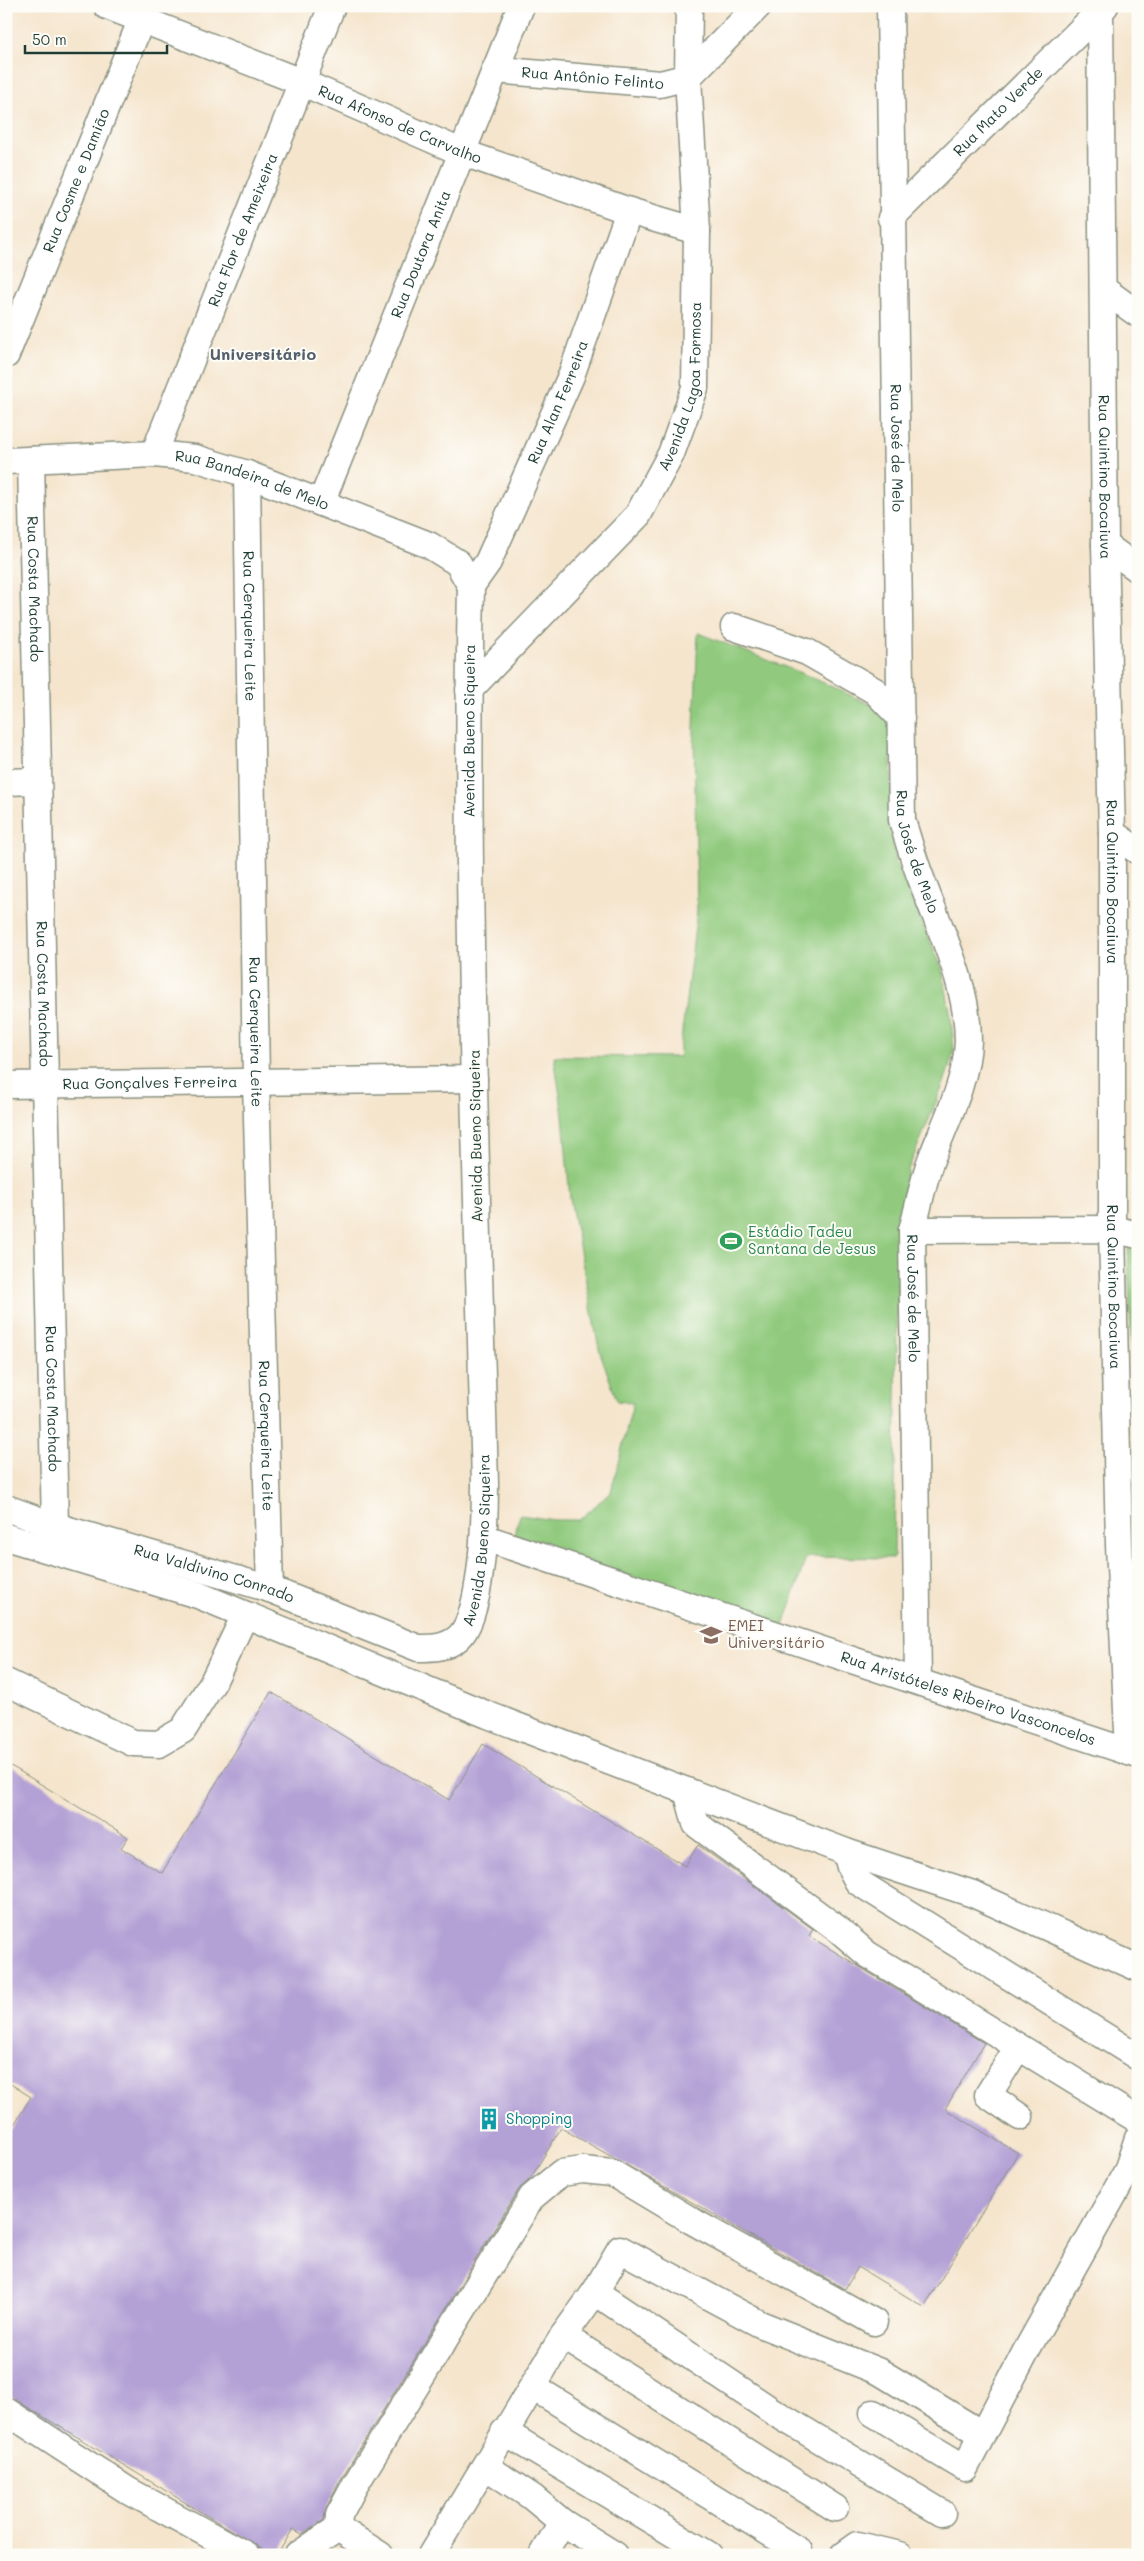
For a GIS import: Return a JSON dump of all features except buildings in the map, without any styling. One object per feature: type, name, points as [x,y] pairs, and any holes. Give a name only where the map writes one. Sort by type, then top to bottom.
[{"type":"street","name":"Rua Afonso de Carvalho","points":[[107,6],[144,13],[461,152],[629,212],[697,231]]},
{"type":"street","name":"Rua Flor de Ameixeira","points":[[154,454],[332,6]]},
{"type":"street","name":"Rua Doutora Anita","points":[[321,503],[521,6]]},
{"type":"street","name":"Avenida Lagoa Formosa","points":[[469,690],[638,515],[671,454],[695,388],[697,231],[688,77],[689,6]]},
{"type":"street","points":[[688,77],[758,6]]},
{"type":"street","name":"Rua José de Melo","points":[[890,6],[891,218],[902,820],[921,880],[944,934],[961,987],[968,1042],[959,1088],[948,1120],[931,1158],[912,1230],[918,1681]]},
{"type":"street","name":"Rua Mato Verde","points":[[891,218],[1102,9]]},
{"type":"street","name":"Rua Quintino Bocaiuva","points":[[1102,9],[1105,545],[1112,833],[1112,1229],[1119,1545],[1134,1753]]},
{"type":"street","name":"Rua Cosme e Damião","points":[[6,355],[144,13]]},
{"type":"street","name":"Rua Antônio Felinto","points":[[495,70],[660,84],[688,77]]},
{"type":"street","name":"Rua Alan Ferreira","points":[[471,586],[488,562],[571,376],[629,212]]},
{"type":"street","points":[[1103,289],[1138,314]]},
{"type":"street","name":"Rua Bandeira de Melo","points":[[19,460],[154,454],[195,458],[247,474],[429,545],[458,563],[471,586]]},
{"type":"street","name":"Rua Costa Machado","points":[[19,460],[37,781],[55,1526]]},
{"type":"street","name":"Rua Cerqueira Leite","points":[[247,474],[256,1082],[270,1589]]},
{"type":"street","points":[[1105,545],[1138,569]]},
{"type":"street","name":"Avenida Bueno Siqueira","points":[[418,1648],[439,1648],[460,1637],[471,1617],[484,1538],[474,1080],[469,690],[471,586]]},
{"type":"street","points":[[734,627],[807,652],[875,691],[901,718]]},
{"type":"street","points":[[6,782],[37,781]]},
{"type":"street","points":[[1112,833],[1138,851]]},
{"type":"street","name":"Rua Gonçalves Ferreira","points":[[6,1085],[474,1080]]},
{"type":"street","points":[[912,1230],[1112,1229],[1138,1235]]},
{"type":"street","name":"Rua Valdivino Conrado","points":[[6,1508],[55,1526],[270,1589],[418,1648]]},
{"type":"street","points":[[1119,1545],[1138,1508]]},
{"type":"street","points":[[6,1538],[198,1596],[488,1715],[846,1852],[973,1894],[1138,1968]]},
{"type":"street","name":"Rua Aristóteles Ribeiro Vasconcelos","points":[[484,1538],[1134,1753]]},
{"type":"street","points":[[6,1682],[133,1743],[160,1744],[183,1730],[213,1682],[245,1615]]},
{"type":"street","points":[[687,1790],[696,1824],[839,1930],[867,1954],[1138,2120]]},
{"type":"street","points":[[846,1852],[850,1867],[858,1882],[1138,2057]]},
{"type":"street","points":[[1018,2047],[988,2095],[1020,2117]]},
{"type":"street","points":[[873,2413],[964,2468],[1127,2171],[1138,2138]]},
{"type":"street","points":[[338,2528],[339,2515],[355,2485],[532,2196],[561,2173],[583,2170],[612,2173],[874,2322]]},
{"type":"street","points":[[431,2555],[563,2336],[595,2292],[620,2249],[760,2324],[880,2372],[982,2434]]},
{"type":"street","points":[[595,2292],[772,2411],[942,2513]]},
{"type":"street","points":[[563,2336],[835,2508]]},
{"type":"street","points":[[533,2387],[799,2551]]},
{"type":"street","points":[[6,2411],[127,2490],[246,2555]]},
{"type":"street","points":[[504,2432],[709,2555]]},
{"type":"street","points":[[485,2466],[532,2497],[562,2522],[615,2555]]},
{"type":"street","points":[[543,2555],[562,2522]]},
{"type":"street","points":[[298,2555],[338,2528]]},
{"type":"street","points":[[338,2528],[380,2555]]},
{"type":"street","points":[[844,2555],[858,2545],[900,2555]]},
{"type":"green space","points":[[698,633],[811,677],[891,714],[891,828],[896,863],[942,968],[951,1016],[954,1051],[944,1083],[908,1170],[901,1208],[898,1249],[894,1558],[806,1557],[784,1626],[513,1538],[520,1515],[554,1520],[579,1520],[611,1492],[633,1403],[617,1401],[599,1349],[570,1199],[563,1116],[554,1056],[679,1057],[697,911],[694,728]]},
{"type":"green space","points":[[1128,1248],[1138,1253],[1138,1454],[1135,1459]]},
{"type":"place","name":"Estádio Tadeu Santana de Jesus","points":[[731,1241]]},
{"type":"place","name":"EMEI Universitário","points":[[711,1635]]},
{"type":"place","name":"Shopping","points":[[489,2119]]},
{"type":"district","name":"Universitário","points":[[263,354]]}]
